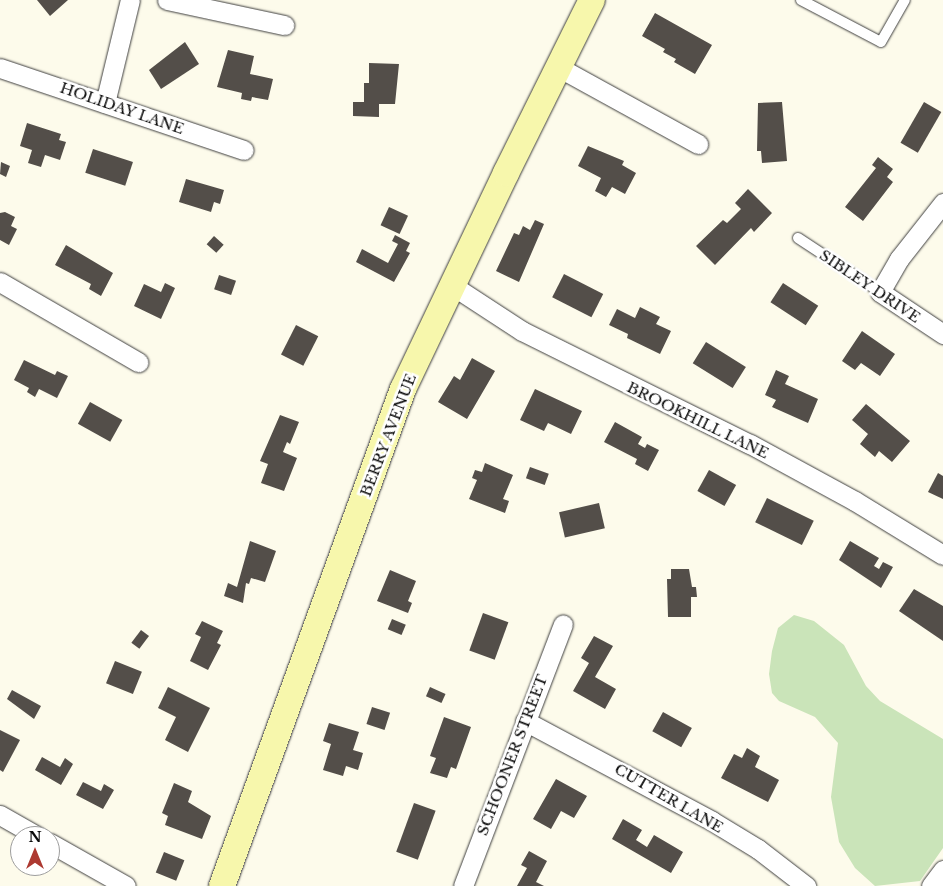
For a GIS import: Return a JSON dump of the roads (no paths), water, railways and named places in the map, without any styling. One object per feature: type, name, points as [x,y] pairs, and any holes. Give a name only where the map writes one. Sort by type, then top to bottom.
[{"type":"street","points":[[104,103],[130,0]]},
{"type":"street","points":[[167,0],[284,25]]},
{"type":"street","name":"BERRY AVENUE","points":[[222,886],[403,389],[592,0]]},
{"type":"street","points":[[558,67],[698,144]]},
{"type":"street","name":"HOLIDAY LANE","points":[[0,68],[244,150]]},
{"type":"street","points":[[880,292],[899,259],[943,203]]},
{"type":"street","points":[[0,282],[138,362]]},
{"type":"street","name":"BROOKHILL LANE","points":[[453,286],[522,332],[750,444],[855,501],[943,555]]},
{"type":"street","name":"SIBLEY DRIVE","points":[[880,292],[943,334]]},
{"type":"street","name":"SCHOONER STREET","points":[[463,886],[563,624]]},
{"type":"street","name":"CUTTER LANE","points":[[525,721],[712,821],[758,849],[806,886]]},
{"type":"street","points":[[0,816],[18,826]]},
{"type":"street","points":[[60,850],[126,886]]},
{"type":"street","points":[[931,886],[943,870]]},
{"type":"lane","points":[[801,0],[881,42],[905,0]]},
{"type":"lane","name":"SIBLEY DRIVE","points":[[798,238],[880,292]]}]
